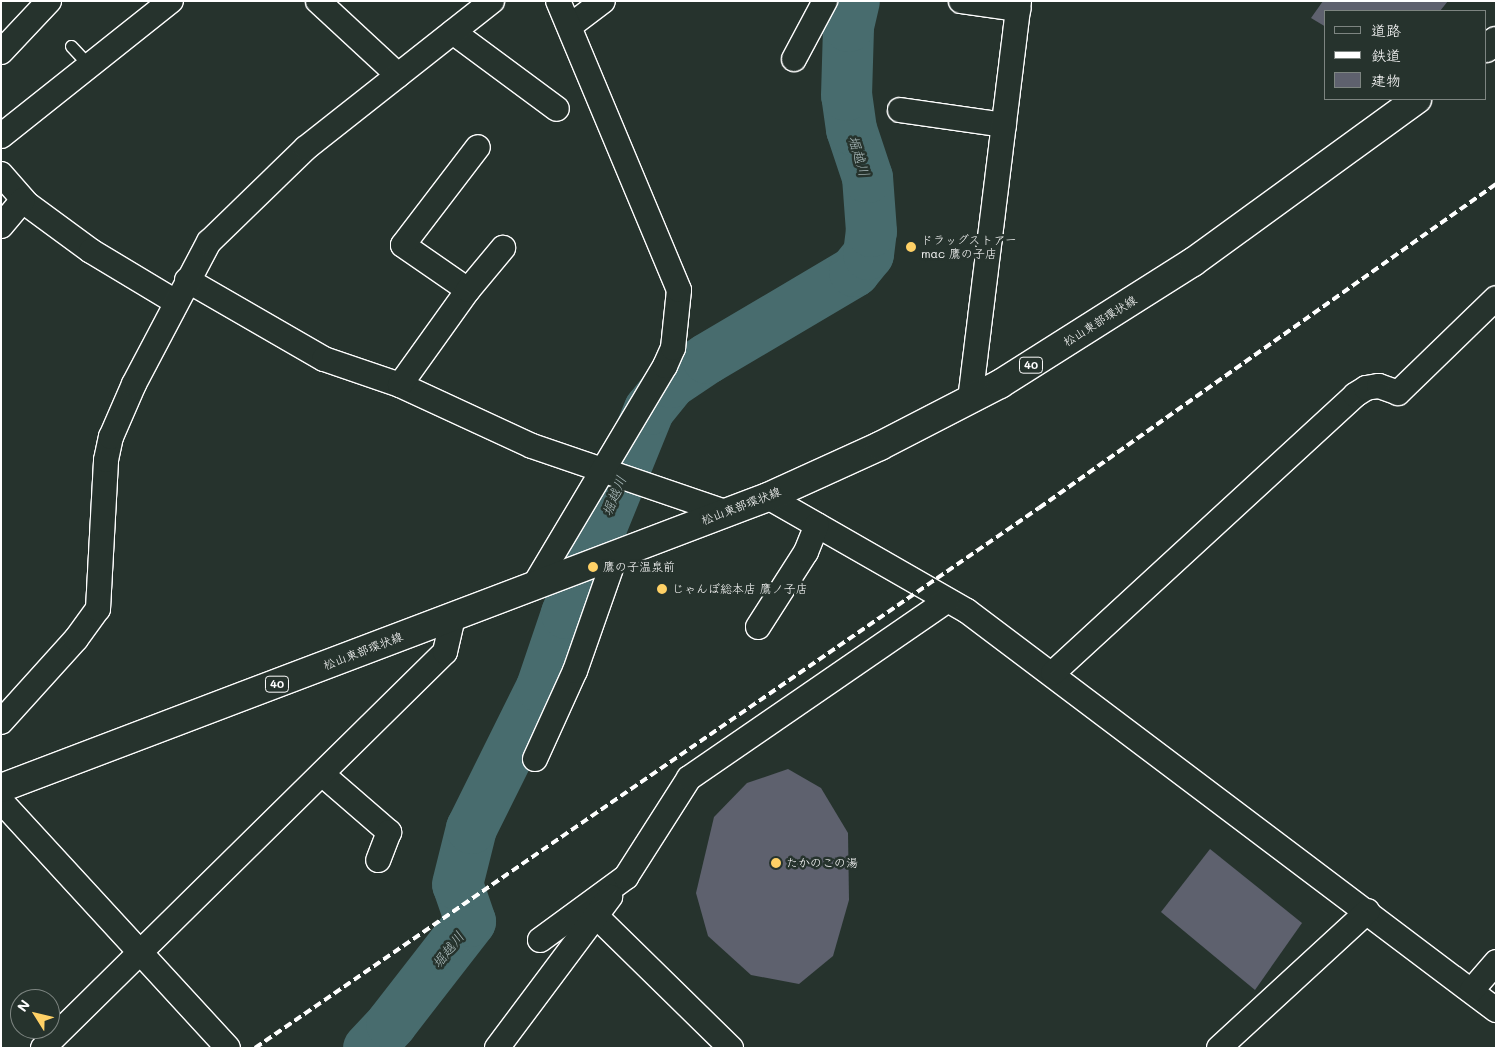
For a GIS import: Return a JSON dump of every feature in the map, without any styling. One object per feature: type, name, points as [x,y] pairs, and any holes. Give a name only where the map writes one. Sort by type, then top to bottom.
[{"type":"main road","name":"松山東部環状線","points":[[1,788],[768,497],[880,446],[970,400],[1194,262],[1416,100]]},
{"type":"street","points":[[1,52],[49,1]]},
{"type":"street","points":[[1,136],[171,1]]},
{"type":"street","points":[[318,1],[398,74]]},
{"type":"street","points":[[1,722],[76,639],[98,609],[106,460],[111,437],[187,280],[209,242],[306,148],[492,1]]},
{"type":"street","points":[[543,581],[672,348],[678,290],[558,1]]},
{"type":"street","points":[[570,26],[604,1]]},
{"type":"street","points":[[794,60],[825,1]]},
{"type":"street","points":[[961,1],[1019,5],[970,400]]},
{"type":"street","points":[[453,32],[557,110]]},
{"type":"street","points":[[900,110],[1004,125]]},
{"type":"street","points":[[468,290],[403,245],[478,147]]},
{"type":"street","points":[[1,174],[23,200],[91,251],[176,302]]},
{"type":"street","points":[[1,226],[23,200]]},
{"type":"street","points":[[400,385],[468,290],[502,248]]},
{"type":"street","points":[[187,280],[324,359],[400,385],[532,446],[603,472],[630,479],[726,512]]},
{"type":"street","points":[[1053,674],[1355,395],[1366,388],[1379,386],[1398,393],[1496,298]]},
{"type":"street","points":[[768,497],[947,600],[1053,674],[1368,911],[1496,1010]]},
{"type":"street","points":[[758,627],[806,552],[817,525]]},
{"type":"street","points":[[535,759],[576,671],[611,556]]},
{"type":"street","points":[[497,1048],[626,877],[689,778],[947,600]]},
{"type":"street","points":[[44,1048],[142,954],[444,652],[453,617]]},
{"type":"street","points":[[322,774],[389,832],[378,860]]},
{"type":"street","points":[[1,801],[228,1048]]},
{"type":"street","points":[[540,940],[626,877]]},
{"type":"street","points":[[1219,1048],[1368,911]]},
{"type":"street","points":[[596,916],[726,1046]]},
{"type":"street","points":[[1472,990],[1496,962]]},
{"type":"lane","points":[[71,46],[89,65]]},
{"type":"building","points":[[1323,1],[1448,1],[1441,10],[1324,10],[1324,26],[1311,18]]},
{"type":"building","name":"たかのこの湯","points":[[788,769],[821,788],[848,833],[849,900],[833,956],[799,984],[751,975],[708,936],[696,893],[714,817],[747,783]]},
{"type":"building","points":[[1210,849],[1302,923],[1255,990],[1161,912]]},
{"type":"waterway","name":"堀越川","points":[[368,1048],[391,1023],[470,921],[457,884],[471,828],[541,687],[566,613],[649,409],[671,382],[707,358],[854,271],[868,254],[871,231],[867,177],[851,129],[846,95],[848,26],[854,1]]},
{"type":"railway","points":[[255,1048],[1039,508],[1496,184]]},
{"type":"place","name":"ドラッグストアー mac 鷹の子店","points":[[911,247]]},
{"type":"place","name":"鷹の子温泉前","points":[[593,567]]},
{"type":"place","name":"じゃんぼ総本店 鷹ノ子店","points":[[662,589]]},
{"type":"place","name":"たかのこの湯","points":[[776,863]]}]
